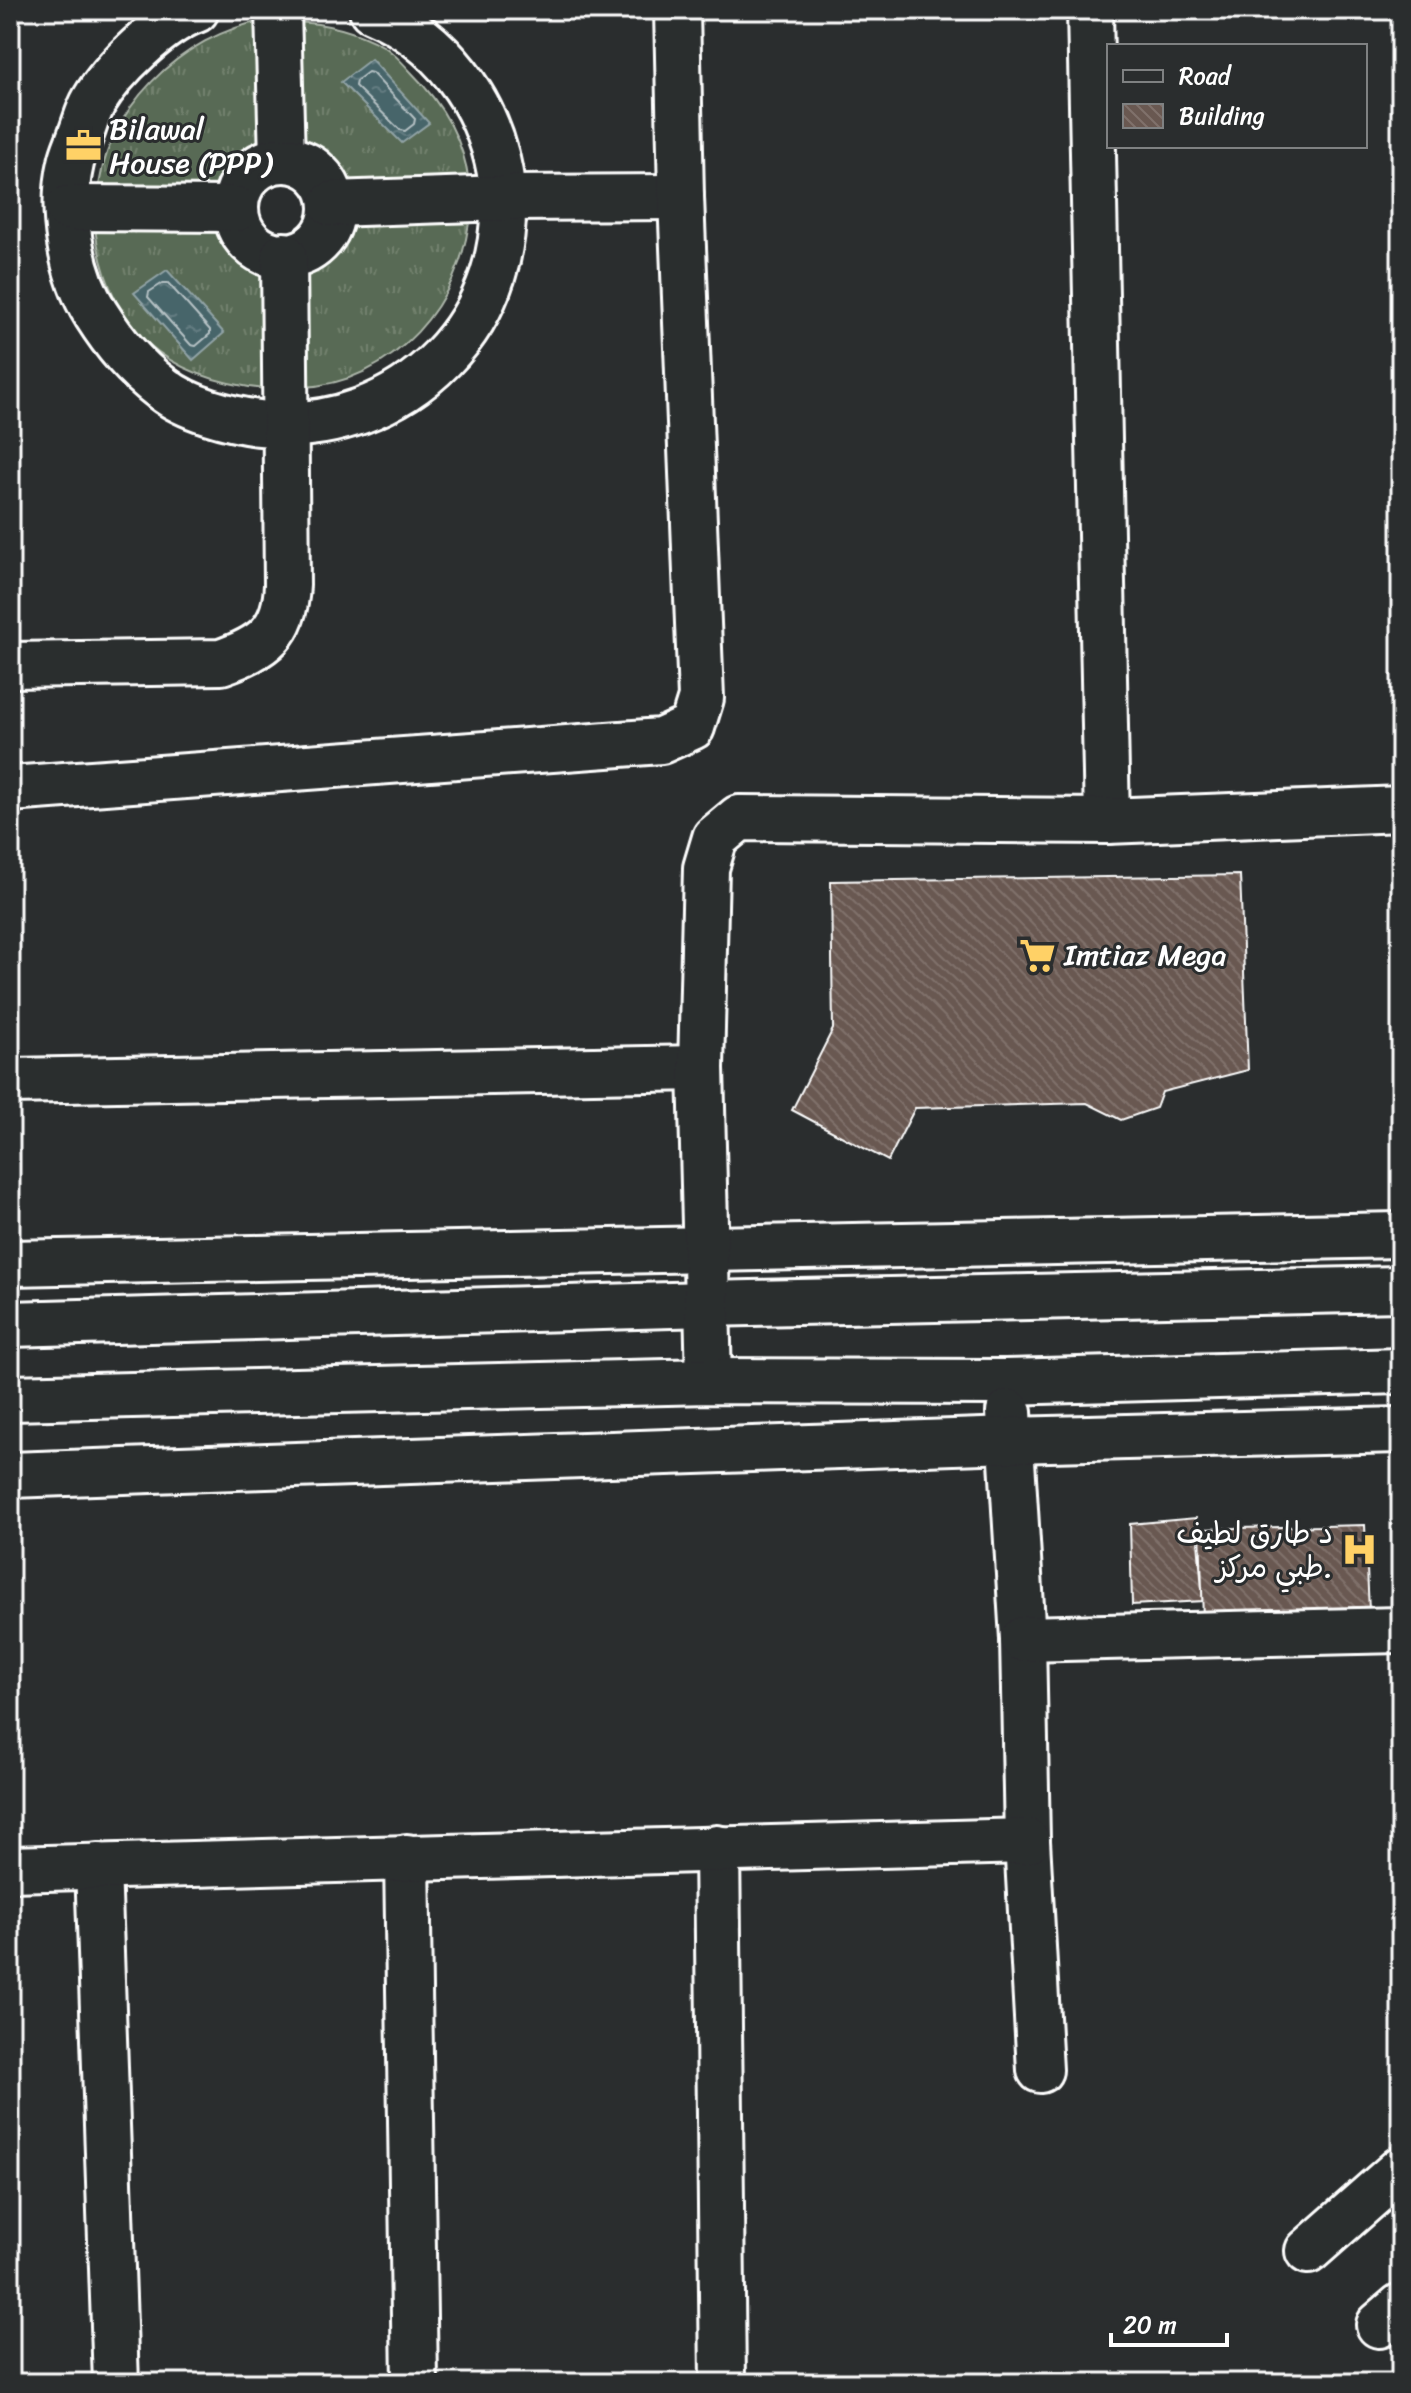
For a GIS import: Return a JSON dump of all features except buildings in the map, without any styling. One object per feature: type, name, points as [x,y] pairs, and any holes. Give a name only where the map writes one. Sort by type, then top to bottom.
[{"type":"street","points":[[196,10],[134,50],[94,101],[71,163],[67,228],[82,292],[117,348],[165,391],[177,397],[225,419],[286,426],[356,415],[414,385],[453,348],[483,303],[500,252],[504,198],[495,145],[473,95],[439,53],[397,20],[372,10]]},
{"type":"street","points":[[278,10],[282,159]]},
{"type":"street","points":[[10,789],[661,741],[692,727],[701,698],[681,197],[677,10]]},
{"type":"street","points":[[1090,10],[1107,821]]},
{"type":"street","points":[[282,159],[299,161],[313,169],[324,181],[332,204],[329,227],[320,240],[307,250],[284,255],[261,250],[250,241],[241,230],[236,209],[239,190],[246,177],[256,168],[282,159]]},
{"type":"street","points":[[332,204],[504,198],[681,197]]},
{"type":"street","points":[[68,208],[236,209]]},
{"type":"street","points":[[10,665],[221,662],[248,653],[280,626],[287,597],[284,255]]},
{"type":"street","points":[[709,1381],[701,1068],[706,868],[715,838],[739,818],[1107,821],[1401,809]]},
{"type":"street","points":[[10,1081],[701,1068]]},
{"type":"street","points":[[10,1263],[1401,1235]]},
{"type":"street","points":[[10,1324],[706,1304],[1401,1289]]},
{"type":"street","points":[[10,1398],[709,1381],[1005,1382],[1401,1371]]},
{"type":"street","points":[[1005,1382],[1023,1639],[1027,1841],[1040,2070]]},
{"type":"street","points":[[10,1475],[1011,1440],[1401,1430]]},
{"type":"street","points":[[1023,1639],[1401,1630]]},
{"type":"street","points":[[10,1869],[1027,1841]]},
{"type":"street","points":[[717,1848],[723,2383]]},
{"type":"street","points":[[407,1857],[415,2383]]},
{"type":"street","points":[[98,1866],[116,2383]]},
{"type":"street","points":[[1308,2251],[1401,2169]]},
{"type":"green space","points":[[266,20],[262,155],[243,172],[230,197],[98,198],[103,166],[114,135],[131,107],[152,82],[205,41],[235,28]]},
{"type":"green space","points":[[294,22],[351,32],[394,54],[441,108],[462,151],[469,183],[339,190],[324,168],[294,150]]},
{"type":"green space","points":[[470,212],[465,245],[454,277],[438,306],[417,332],[393,354],[365,371],[334,382],[301,387],[303,258],[323,245],[336,225]]},
{"type":"green space","points":[[94,220],[232,227],[245,245],[270,262],[275,390],[236,385],[202,375],[173,362],[148,343],[128,320],[112,292],[101,259]]},
{"type":"water","points":[[371,59],[429,123],[402,143],[341,82]]},
{"type":"water","points":[[167,270],[224,333],[193,360],[134,293]]},
{"type":"place","name":"Bilawal House (PPP)","points":[[83,146]]},
{"type":"place","name":"Imtiaz Mega","points":[[1038,955]]},
{"type":"place","name":"د طارق لطیف طبي مرکز.","points":[[1359,1550]]}]
